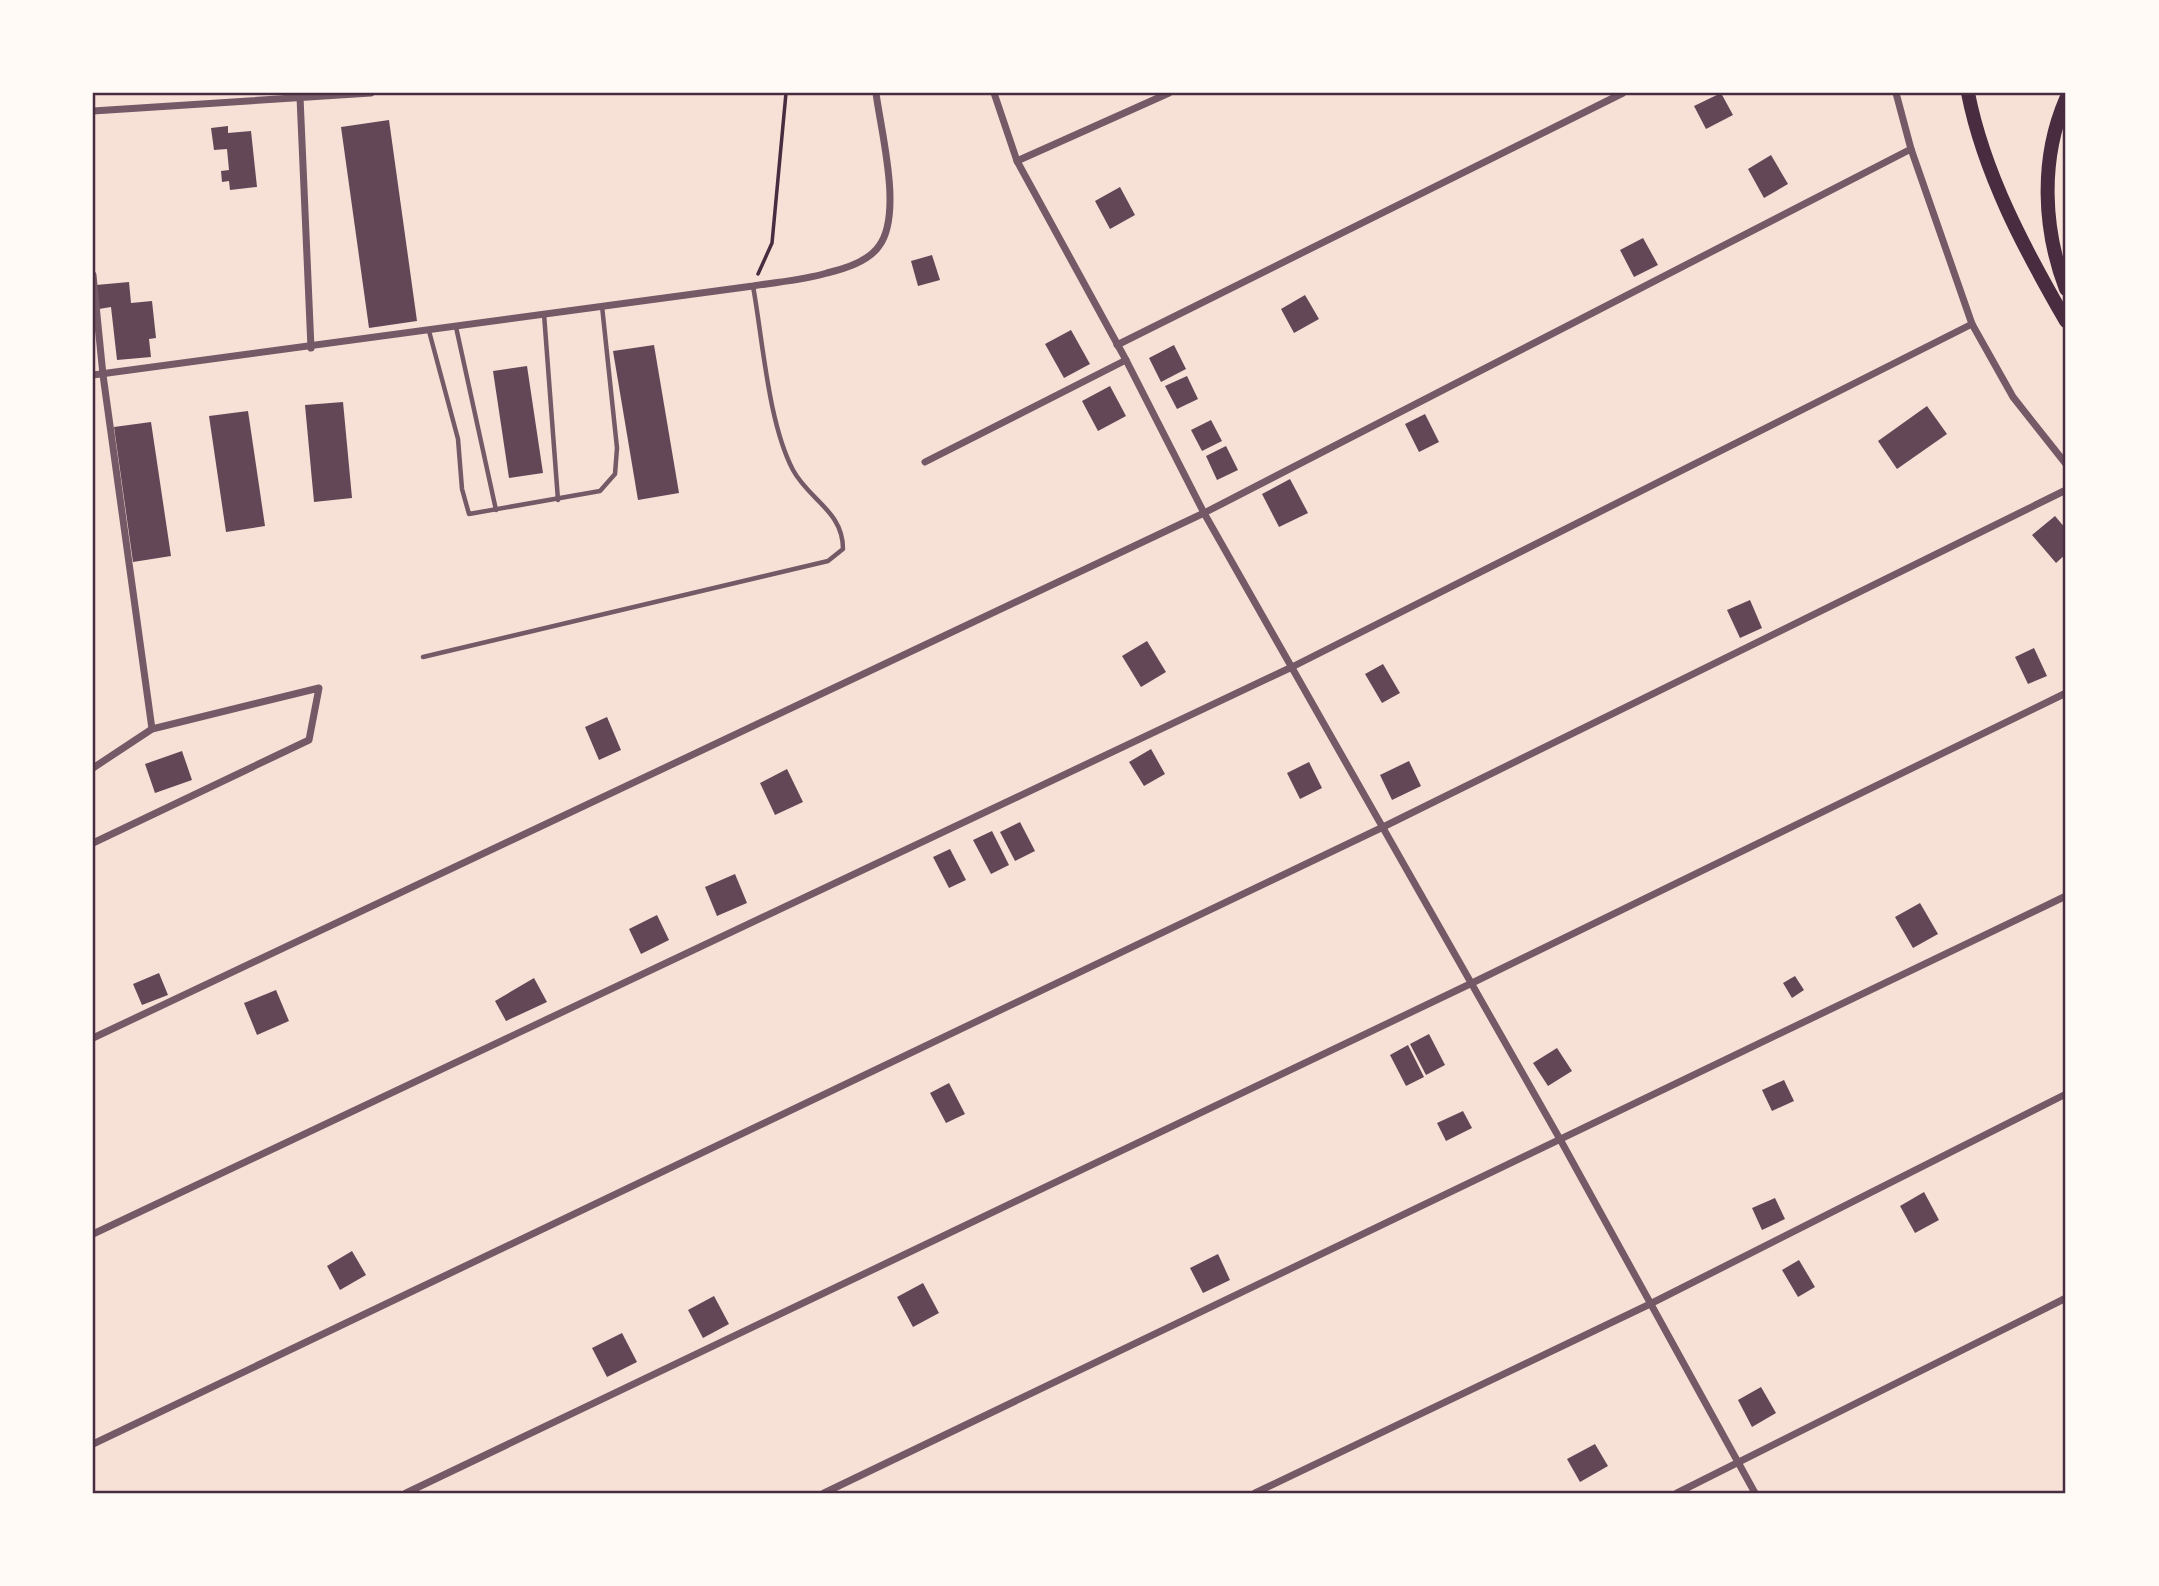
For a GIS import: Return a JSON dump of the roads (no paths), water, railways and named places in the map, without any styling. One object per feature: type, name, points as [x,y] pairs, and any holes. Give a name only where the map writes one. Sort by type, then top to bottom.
[{"type":"highway","points":[[1968,93],[1986,156],[2007,210],[2066,321]]},
{"type":"highway","points":[[2066,99],[2059,115],[2049,169],[2047,214],[2056,263],[2066,289]]},
{"type":"street","points":[[93,111],[371,93]]},
{"type":"street","points":[[93,375],[311,348],[826,274],[856,263],[878,248],[889,229],[891,203],[876,93]]},
{"type":"street","points":[[993,93],[1017,161],[1126,360],[1204,513],[1755,1493]]},
{"type":"street","points":[[1017,161],[1169,93]]},
{"type":"street","points":[[1117,345],[1623,93]]},
{"type":"street","points":[[1896,93],[1912,149],[1972,324],[2013,397],[2066,464]]},
{"type":"street","points":[[300,97],[311,348]]},
{"type":"street","points":[[93,1038],[1204,513],[1912,149]]},
{"type":"street","points":[[93,275],[103,375],[152,729]]},
{"type":"street","points":[[93,1234],[1292,667],[1972,324]]},
{"type":"street","points":[[925,462],[1126,360]]},
{"type":"street","points":[[93,1444],[1381,828],[2066,490]]},
{"type":"street","points":[[93,768],[152,729],[319,688],[309,740],[93,843]]},
{"type":"street","points":[[406,1493],[1470,985],[2066,693]]},
{"type":"street","points":[[824,1493],[1560,1142],[2066,896]]},
{"type":"street","points":[[1255,1493],[1648,1305],[2066,1094]]},
{"type":"street","points":[[1677,1493],[2066,1298]]},
{"type":"lane","points":[[423,657],[828,561],[843,549],[843,535],[835,517],[794,473],[780,441],[753,286]]},
{"type":"lane","points":[[429,331],[458,439],[462,489],[469,514],[600,491],[615,474],[617,448],[602,306]]},
{"type":"lane","points":[[544,314],[558,500]]},
{"type":"lane","points":[[456,327],[496,510]]}]
